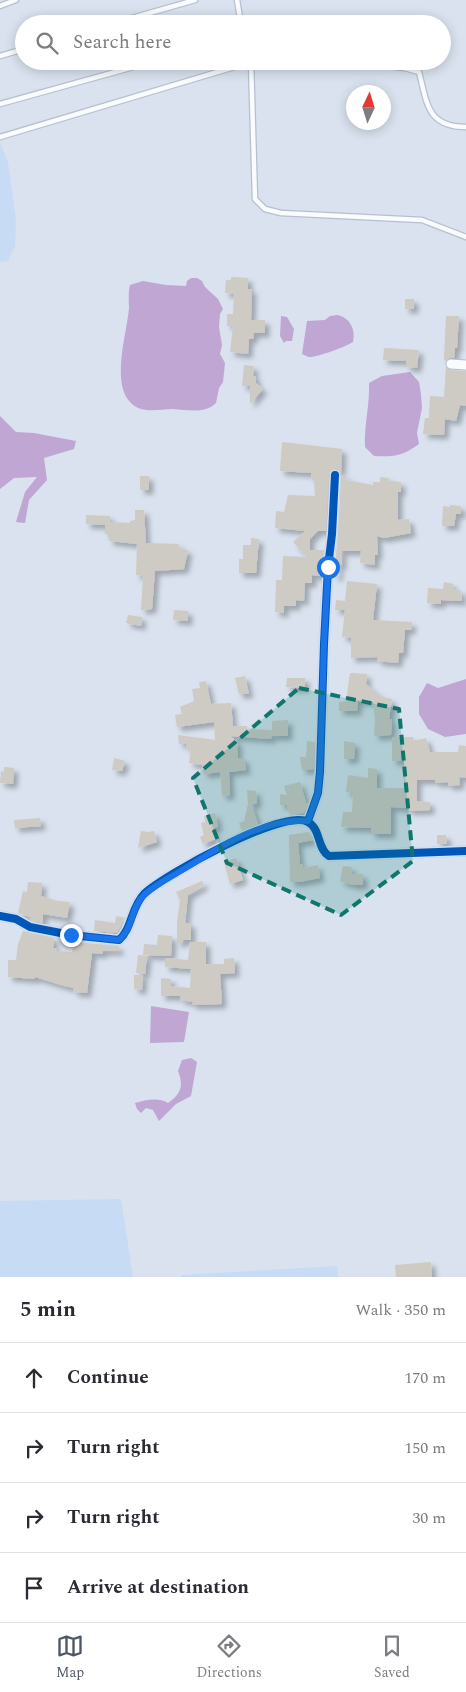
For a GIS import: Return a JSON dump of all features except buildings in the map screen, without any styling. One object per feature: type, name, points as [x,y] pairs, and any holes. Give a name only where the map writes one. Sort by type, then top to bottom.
[{"type":"street","points":[[451,364],[466,365]]},
{"type":"street","points":[[308,821],[318,793],[320,772],[324,644],[335,475]]},
{"type":"street","points":[[0,916],[16,919],[30,927],[71,935],[119,940],[125,935],[135,907],[144,894],[227,844],[254,831],[296,820],[308,821],[314,827],[324,853],[329,856],[466,851]]},
{"type":"lane","points":[[0,6],[16,0]]},
{"type":"lane","points":[[143,15],[195,0]]},
{"type":"lane","points":[[237,0],[240,15]]},
{"type":"lane","points":[[0,56],[15,52]]},
{"type":"lane","points":[[0,104],[123,70]]},
{"type":"lane","points":[[0,137],[224,70]]},
{"type":"lane","points":[[251,70],[255,199],[266,209],[281,213],[422,220],[466,237]]},
{"type":"lane","points":[[412,70],[419,72],[427,103],[435,118],[451,127],[466,127]]},
{"type":"highlighted area","points":[[299,688],[399,709],[413,861],[341,915],[227,863],[193,778]]},
{"type":"shaded area","points":[[0,143],[8,162],[16,221],[15,246],[8,261],[0,262]]},
{"type":"shaded area","points":[[191,278],[197,278],[202,281],[205,287],[218,299],[223,309],[220,314],[219,327],[222,345],[220,354],[225,363],[223,382],[219,388],[216,403],[202,410],[146,410],[136,407],[125,395],[121,372],[130,285],[143,281],[186,286],[187,281]]},
{"type":"shaded area","points":[[337,315],[349,321],[354,333],[353,342],[318,356],[309,357],[302,354],[307,321],[325,320],[330,316]]},
{"type":"shaded area","points":[[281,316],[287,317],[294,329],[292,341],[284,343],[280,336]]},
{"type":"shaded area","points":[[410,372],[419,382],[421,394],[422,408],[417,433],[419,444],[398,455],[374,456],[365,447],[369,383],[382,376]]},
{"type":"shaded area","points":[[0,416],[16,432],[34,433],[76,441],[74,449],[44,458],[47,480],[29,500],[25,523],[16,522],[25,492],[37,477],[14,478],[0,489]]},
{"type":"shaded area","points":[[466,679],[466,734],[445,737],[428,729],[419,714],[419,697],[427,683],[438,688]]},
{"type":"shaded area","points":[[151,1006],[189,1012],[184,1042],[150,1043]]},
{"type":"shaded area","points":[[191,1058],[197,1062],[191,1096],[176,1104],[159,1121],[153,1110],[146,1108],[141,1113],[135,1103],[156,1100],[168,1103],[176,1096],[181,1085],[178,1071],[182,1060]]},
{"type":"shaded area","points":[[121,1199],[133,1277],[0,1277],[0,1201]]},
{"type":"shaded area","points":[[337,1266],[338,1277],[181,1277],[182,1275]]},
{"type":"cycle path","points":[[308,821],[318,793],[320,772],[324,644],[335,475]]},
{"type":"cycle path","points":[[0,916],[16,919],[30,927],[71,935],[119,940],[127,930],[140,899],[156,885],[198,859],[224,846],[275,825],[295,820],[308,822],[312,825],[322,849],[329,856],[466,851]]},
{"type":"route","points":[[71,935],[119,940],[125,935],[135,907],[144,894],[166,880],[227,844],[254,831],[274,824],[296,820],[308,821],[318,793],[320,772],[328,567]]}]
